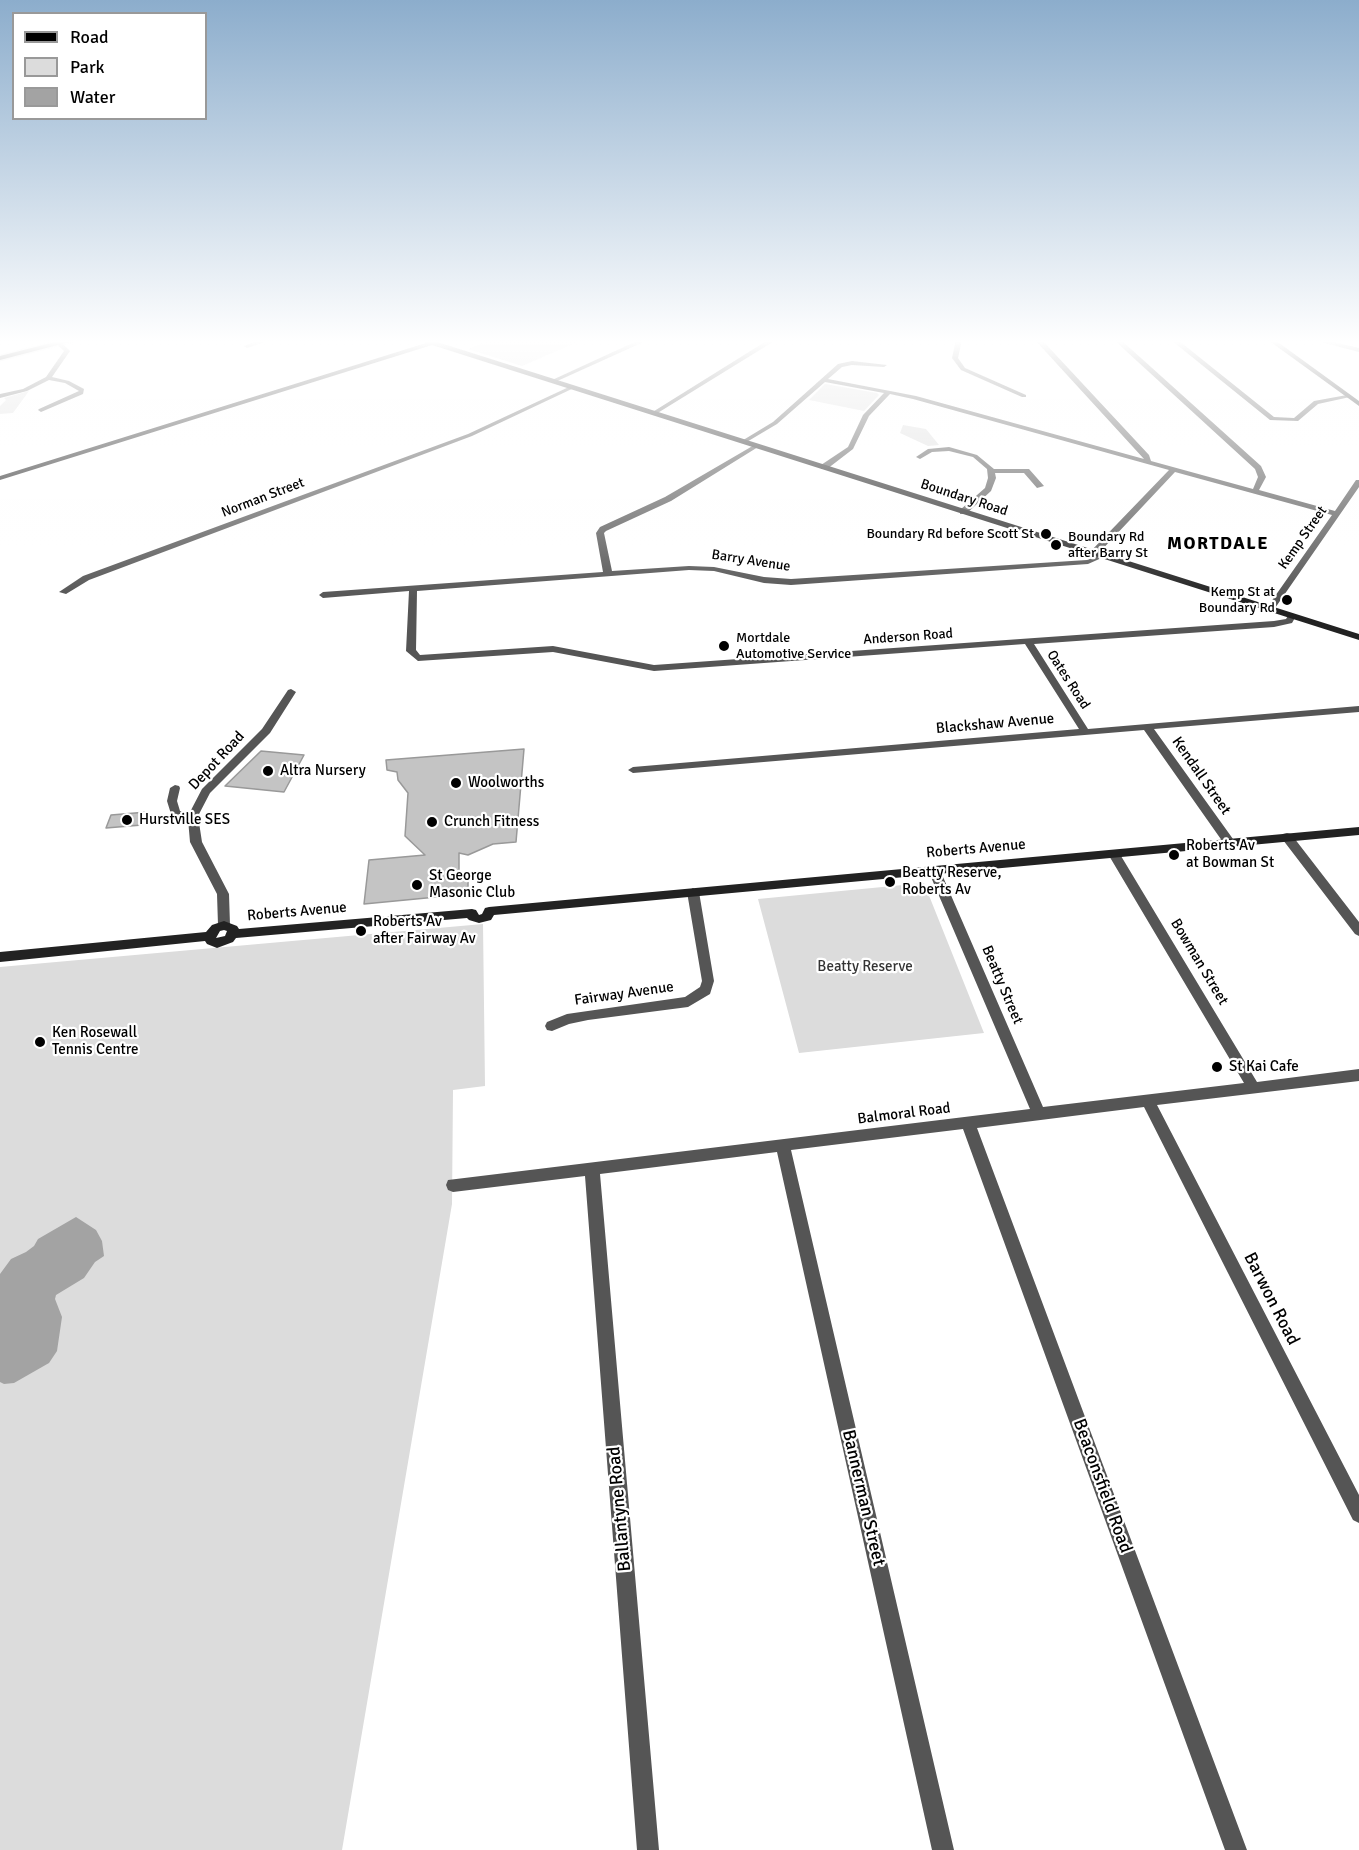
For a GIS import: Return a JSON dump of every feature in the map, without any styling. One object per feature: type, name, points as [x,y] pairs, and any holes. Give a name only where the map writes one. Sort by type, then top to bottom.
[{"type":"street","points":[[0,478],[162,426]]},
{"type":"street","name":"Norman Street","points":[[63,592],[86,578],[489,426]]},
{"type":"street","name":"Boundary Road","points":[[695,426],[1359,637]]},
{"type":"street","points":[[743,442],[770,426]]},
{"type":"street","points":[[824,467],[851,448],[861,426]]},
{"type":"street","points":[[1018,426],[1336,514]]},
{"type":"street","points":[[1119,426],[1148,457],[1148,461]]},
{"type":"street","points":[[1211,426],[1257,468],[1262,477],[1255,491]]},
{"type":"street","points":[[608,574],[600,533],[603,529],[668,499],[756,446]]},
{"type":"street","points":[[920,457],[930,450],[949,449],[975,456],[992,471],[1037,471]]},
{"type":"street","points":[[1098,554],[1174,469]]},
{"type":"street","points":[[963,512],[988,489],[992,471]]},
{"type":"street","points":[[1028,472],[1040,486]]},
{"type":"street","name":"Kemp Street","points":[[1270,609],[1359,482]]},
{"type":"street","points":[[1346,500],[1356,503]]},
{"type":"street","name":"Barry Avenue","points":[[323,595],[706,568],[764,580],[791,582],[1088,562],[1098,554]]},
{"type":"street","name":"Anderson Road","points":[[413,588],[411,651],[416,657],[554,649],[594,655],[637,667],[662,669],[1274,624],[1289,621],[1292,616]]},
{"type":"street","name":"Oates Road","points":[[1028,642],[1085,731]]},
{"type":"street","name":"Depot Road","points":[[194,816],[206,791],[266,731],[291,692]]},
{"type":"street","name":"Blackshaw Avenue","points":[[633,770],[1359,709]]},
{"type":"street","name":"Kendall Street","points":[[1147,727],[1229,842]]},
{"type":"street","points":[[175,788],[172,801],[173,811],[179,816],[194,816],[196,842],[223,894],[229,930]]},
{"type":"street","name":"Roberts Avenue","points":[[0,957],[209,936],[211,941],[217,943],[229,939],[229,930],[472,913],[473,917],[479,919],[487,917],[489,912],[1359,831]]},
{"type":"street","points":[[1287,837],[1359,931]]},
{"type":"street","name":"Bowman Street","points":[[1114,854],[1254,1088]]},
{"type":"street","name":"Beatty Street","points":[[934,870],[1040,1114]]},
{"type":"street","name":"Fairway Avenue","points":[[552,1026],[567,1019],[588,1015],[688,1002],[706,990],[708,981],[693,892]]},
{"type":"street","name":"Balmoral Road","points":[[453,1185],[1359,1075]]},
{"type":"street","name":"Barwon Road","points":[[1148,1101],[1359,1514]]},
{"type":"street","name":"Beaconsfield Road","points":[[968,1123],[1236,1850]]},
{"type":"street","name":"Bannerman Street","points":[[783,1145],[943,1850]]},
{"type":"street","name":"Ballantyne Road","points":[[592,1168],[648,1850]]},
{"type":"green space","points":[[902,426],[926,429],[939,445],[928,446],[900,433]]},
{"type":"green space","name":"Beatty Reserve","points":[[924,883],[984,1033],[799,1053],[758,899]]},
{"type":"green space","points":[[483,924],[485,1086],[453,1090],[452,1204],[342,1850],[0,1850],[0,967]]},
{"type":"water","points":[[76,1217],[96,1230],[102,1241],[104,1256],[95,1262],[84,1278],[56,1295],[55,1299],[62,1317],[57,1351],[49,1363],[14,1383],[4,1384],[0,1382],[0,1274],[11,1259],[26,1252],[34,1246],[38,1239]]},
{"type":"building","points":[[524,749],[516,842],[493,844],[468,855],[459,853],[459,875],[468,874],[468,894],[364,904],[369,860],[425,855],[405,836],[408,793],[398,780],[397,772],[387,770],[386,760]]},
{"type":"building","name":"Altra Nursery","points":[[261,751],[304,755],[284,792],[225,786]]},
{"type":"building","name":"Hurstville SES","points":[[147,812],[142,825],[106,828],[111,815]]},
{"type":"place","name":"Boundary Rd before Scott St","points":[[1046,534]]},
{"type":"place","name":"Boundary Rd after Barry St","points":[[1056,545]]},
{"type":"place","name":"Kemp St at Boundary Rd","points":[[1287,600]]},
{"type":"place","name":"Mortdale Automotive Service","points":[[724,646]]},
{"type":"place","name":"Altra Nursery","points":[[268,771]]},
{"type":"place","name":"Woolworths","points":[[456,783]]},
{"type":"place","name":"Hurstville SES","points":[[127,820]]},
{"type":"place","name":"Crunch Fitness","points":[[432,822]]},
{"type":"place","name":"Roberts Av at Bowman St","points":[[1174,855]]},
{"type":"place","name":"Beatty Reserve, Roberts Av","points":[[890,882]]},
{"type":"place","name":"St George Masonic Club","points":[[417,885]]},
{"type":"place","name":"Roberts Av after Fairway Av","points":[[361,931]]},
{"type":"place","name":"Ken Rosewall Tennis Centre","points":[[40,1042]]},
{"type":"place","name":"St Kai Cafe","points":[[1217,1067]]},
{"type":"district","name":"MORTDALE","points":[[1218,544]]}]
